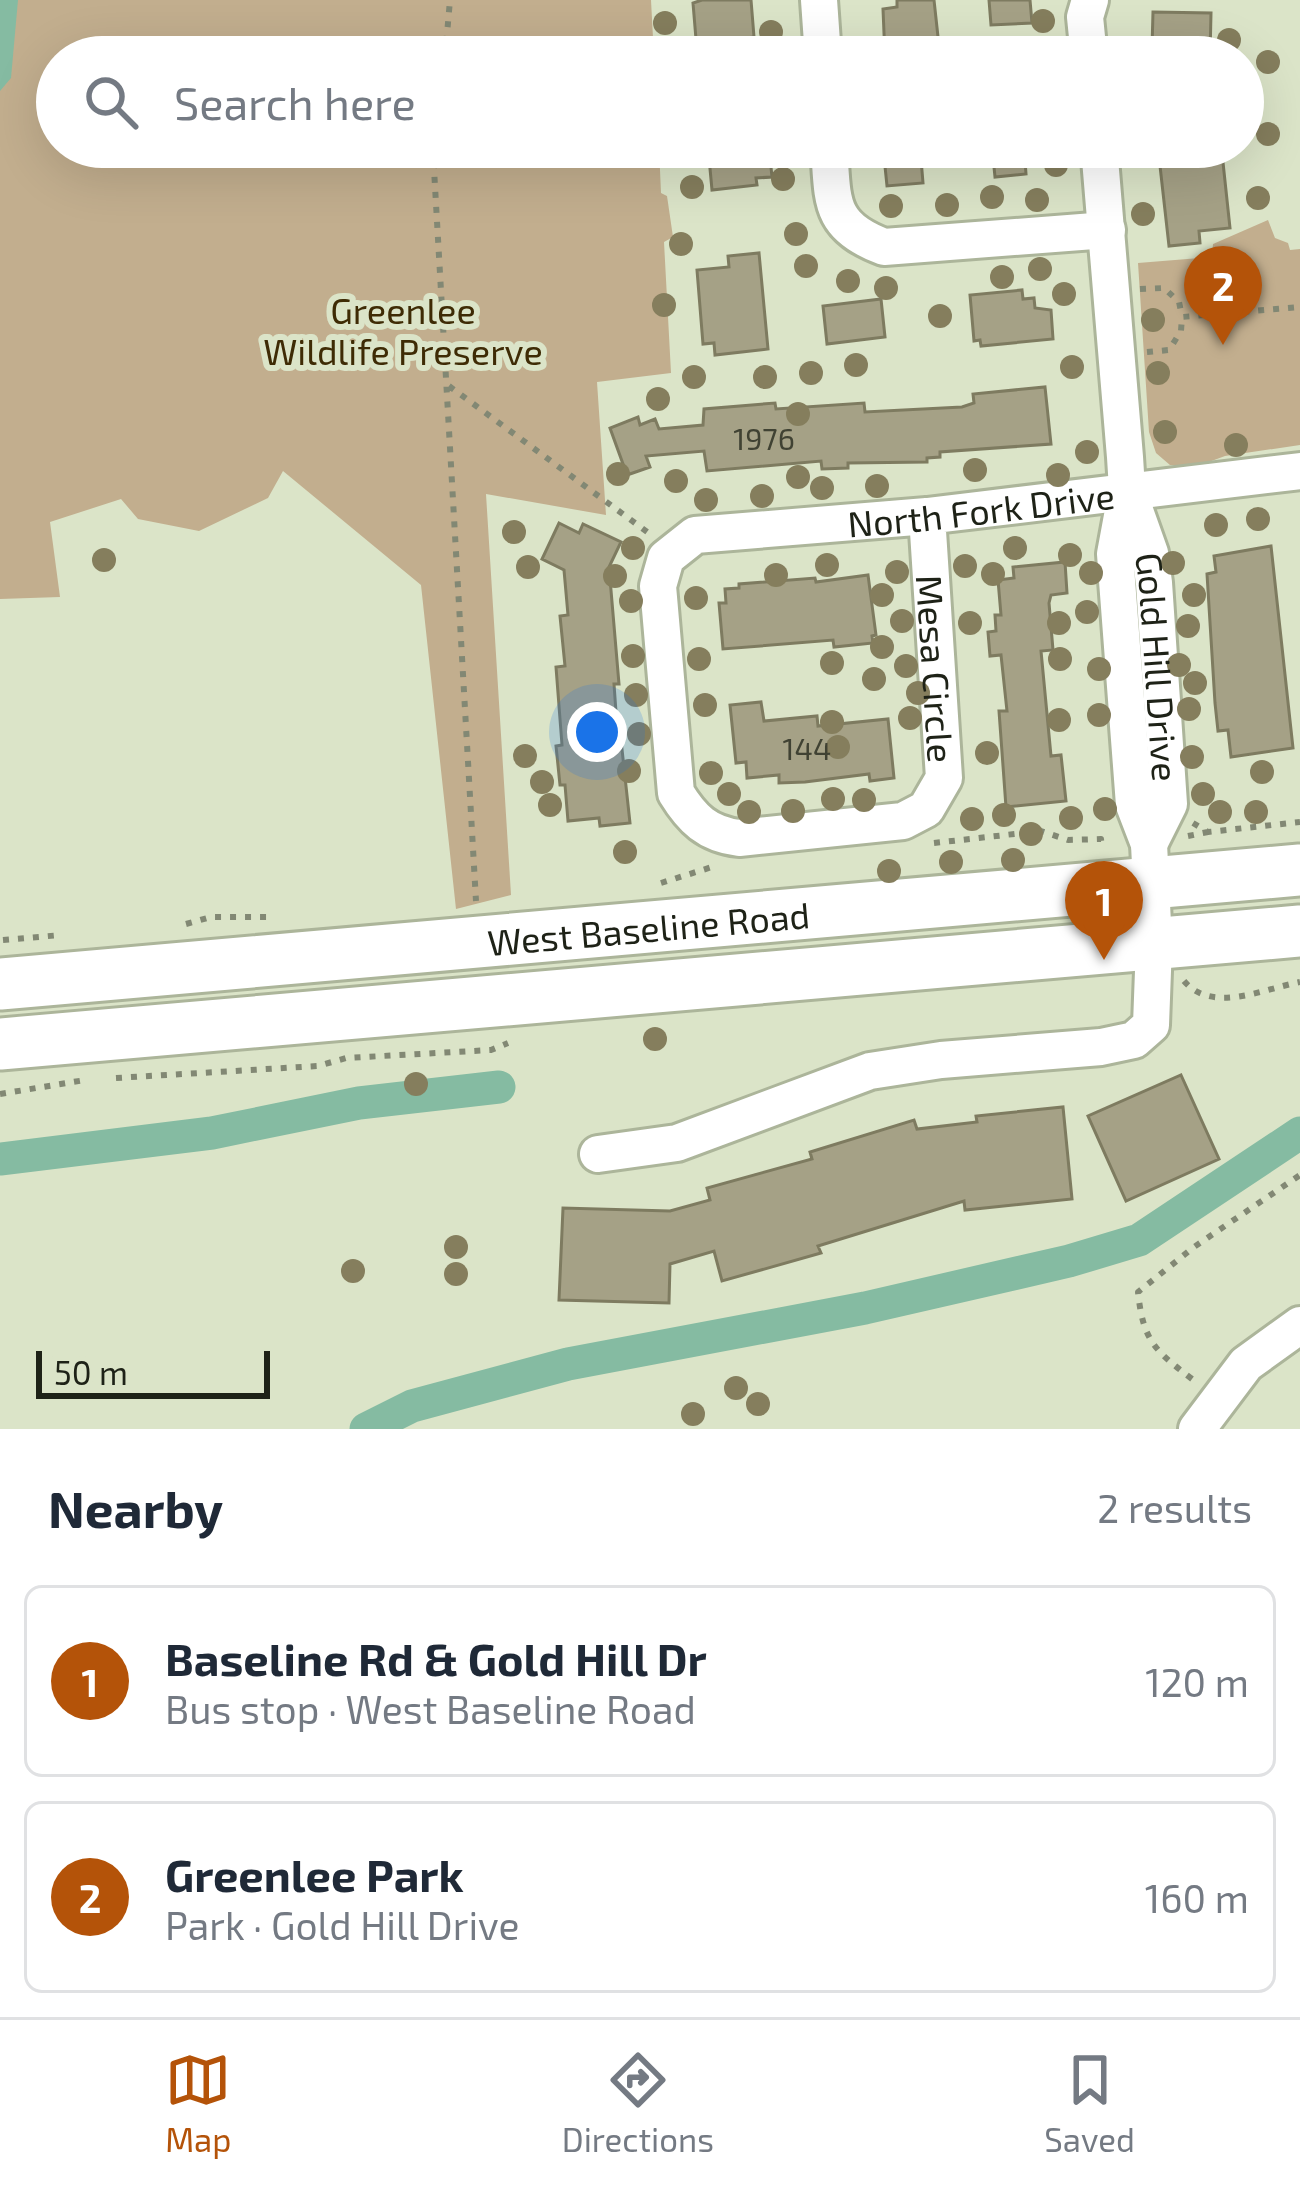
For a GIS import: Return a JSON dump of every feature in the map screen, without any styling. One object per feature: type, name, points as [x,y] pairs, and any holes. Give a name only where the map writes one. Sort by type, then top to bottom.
[{"type":"main road","name":"West Baseline Road","points":[[0,984],[476,940],[1150,863],[1300,870]]},
{"type":"main road","name":"West Baseline Road","points":[[0,1044],[1300,931]]},
{"type":"street","points":[[818,0],[821,36]]},
{"type":"street","points":[[1087,36],[1090,0]]},
{"type":"street","points":[[831,168],[836,211],[854,236],[884,247],[1107,230]]},
{"type":"street","name":"Gold Hill Drive","points":[[598,1154],[677,1143],[870,1071],[941,1060],[1101,1047],[1133,1040],[1151,1025],[1150,863],[1134,805],[1115,554],[1127,489],[1101,168]]},
{"type":"street","name":"North Fork Drive","points":[[669,554],[694,535],[927,516],[1300,471]]},
{"type":"street","name":"Mesa Circle","points":[[669,554],[658,586],[676,793],[694,821],[723,836],[739,838],[903,820],[926,809],[944,778],[927,516]]},
{"type":"street","points":[[1197,1429],[1246,1364],[1300,1325]]},
{"type":"path","points":[[447,36],[450,0]]},
{"type":"path","points":[[434,168],[476,940]]},
{"type":"path","points":[[1113,290],[1164,288],[1179,302],[1182,317],[1181,331],[1169,350],[1118,355]]},
{"type":"path","points":[[1182,317],[1300,307]]},
{"type":"path","points":[[449,386],[669,554]]},
{"type":"path","points":[[1188,820],[1208,832],[1300,822]]},
{"type":"path","points":[[921,845],[1041,832],[1068,841],[1101,839],[1102,852]]},
{"type":"path","points":[[657,884],[711,868]]},
{"type":"path","points":[[177,927],[211,917],[281,919]]},
{"type":"path","points":[[0,940],[65,934]]},
{"type":"path","points":[[1219,1399],[1166,1359],[1142,1329],[1138,1292],[1194,1247],[1300,1175]]},
{"type":"green space","name":"Greenlee Wildlife Preserve","points":[[0,0],[651,0],[653,36],[36,36],[36,168],[660,168],[673,237],[664,242],[671,373],[597,382],[606,515],[486,494],[511,895],[456,909],[421,585],[283,471],[268,498],[199,531],[138,519],[121,499],[50,522],[60,597],[0,599]]},
{"type":"green space","points":[[1268,220],[1275,238],[1288,243],[1290,250],[1300,249],[1300,445],[1225,456],[1198,466],[1170,465],[1156,453],[1149,432],[1138,263],[1212,257],[1213,244]]},
{"type":"shaded area","points":[[0,0],[18,0],[11,78],[0,91]]},
{"type":"building","points":[[751,0],[754,36],[696,36],[693,3]]},
{"type":"building","points":[[897,0],[934,0],[938,36],[884,36],[883,9],[897,7]]},
{"type":"building","points":[[989,0],[1030,0],[1032,23],[991,25]]},
{"type":"building","points":[[1153,12],[1211,13],[1210,36],[1152,36]]},
{"type":"building","points":[[710,168],[771,168],[772,177],[756,178],[757,185],[712,190]]},
{"type":"building","points":[[885,168],[922,168],[923,183],[887,186]]},
{"type":"building","points":[[994,168],[1026,168],[1026,174],[995,177]]},
{"type":"building","points":[[1160,168],[1224,168],[1230,228],[1199,231],[1200,243],[1169,246]]},
{"type":"building","points":[[759,253],[768,349],[715,355],[714,343],[703,344],[697,270],[729,267],[728,256]]},
{"type":"building","points":[[1022,290],[1023,299],[1034,298],[1035,308],[1051,310],[1053,339],[981,346],[980,340],[974,341],[970,295]]},
{"type":"building","points":[[881,299],[885,337],[827,344],[823,306]]},
{"type":"building","points":[[1045,387],[1051,444],[940,452],[940,457],[927,458],[927,462],[848,463],[848,468],[822,469],[821,461],[707,471],[704,451],[646,456],[650,467],[627,475],[610,428],[638,417],[640,425],[655,419],[659,429],[703,425],[704,409],[775,403],[776,409],[864,403],[865,412],[962,407],[974,403],[973,394]]},
{"type":"building","points":[[559,523],[579,533],[583,524],[621,542],[609,567],[619,684],[614,684],[618,740],[630,823],[600,826],[599,818],[568,821],[556,746],[562,745],[556,667],[565,666],[560,616],[568,615],[564,570],[542,559]]},
{"type":"building","points":[[1271,546],[1293,748],[1231,757],[1228,730],[1218,731],[1207,574],[1216,572],[1214,556]]},
{"type":"building","points":[[1065,562],[1067,593],[1051,595],[1049,603],[1053,650],[1041,651],[1051,756],[1061,755],[1066,801],[1006,807],[999,711],[1007,711],[1001,655],[990,656],[988,632],[996,631],[995,615],[1001,615],[998,580],[1014,578],[1013,567]]},
{"type":"building","points":[[868,575],[873,643],[834,647],[833,640],[723,649],[719,603],[726,603],[725,589],[739,588],[739,584]]},
{"type":"building","points":[[761,702],[764,721],[817,716],[818,726],[888,719],[894,778],[870,781],[869,774],[779,783],[779,775],[747,778],[746,762],[736,763],[730,705]]},
{"type":"building","points":[[1181,1075],[1219,1159],[1126,1201],[1088,1116]]},
{"type":"building","points":[[1063,1107],[1072,1199],[965,1210],[964,1201],[818,1246],[821,1253],[722,1281],[714,1251],[670,1264],[669,1303],[559,1300],[563,1208],[670,1211],[710,1200],[707,1188],[812,1159],[810,1152],[914,1120],[917,1129],[977,1122],[976,1116]]},
{"type":"waterway","points":[[0,1159],[212,1133],[359,1103],[499,1087]]},
{"type":"waterway","points":[[366,1429],[412,1406],[568,1364],[865,1308],[1139,1240],[1300,1133]]},
{"type":"place","name":"Greenlee Park","points":[[1223,345]]},
{"type":"place","name":"Baseline Rd & Gold Hill Dr","points":[[1104,960]]}]
